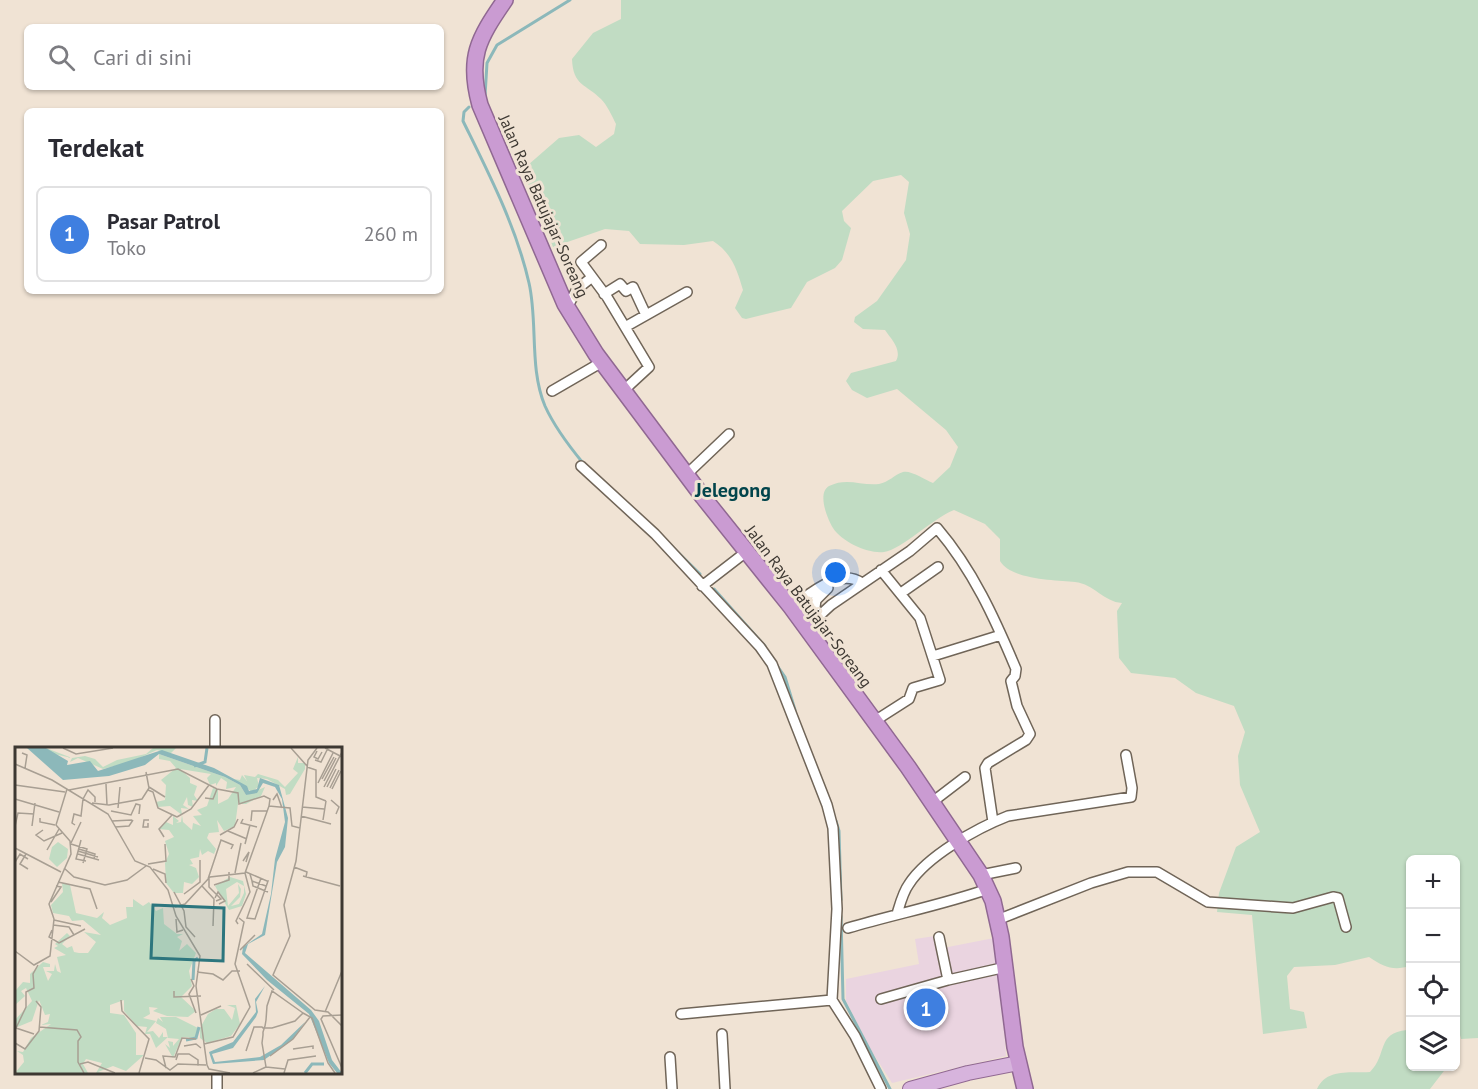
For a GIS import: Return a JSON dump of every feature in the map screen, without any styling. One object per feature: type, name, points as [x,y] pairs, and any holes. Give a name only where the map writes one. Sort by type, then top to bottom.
[{"type":"highway","name":"Jalan Raya Batujajar-Soreang","points":[[505,0],[475,51],[473,78],[480,105],[567,308],[602,362],[686,475],[791,607],[809,624],[873,722],[908,767],[959,841],[984,882],[997,920],[1006,968],[1017,1063],[1025,1089]]},
{"type":"main road","points":[[914,1088],[1017,1063]]},
{"type":"street","points":[[602,244],[581,261],[649,367],[623,391]]},
{"type":"street","points":[[567,308],[577,289],[591,278]]},
{"type":"street","points":[[604,294],[621,284],[626,291],[633,287],[646,315]]},
{"type":"street","points":[[625,327],[687,292]]},
{"type":"street","points":[[552,391],[602,362]]},
{"type":"street","points":[[686,475],[729,434]]},
{"type":"street","points":[[581,466],[655,534],[760,647],[772,664],[827,805],[833,828],[837,909],[832,1000],[855,1036],[881,1089]]},
{"type":"street","points":[[809,624],[937,528],[958,553],[986,601],[1001,634],[1016,669],[1011,681],[1012,692],[1030,734],[1026,740],[988,763],[986,768],[987,797],[993,822]]},
{"type":"street","points":[[702,586],[746,552]]},
{"type":"street","points":[[901,593],[938,567]]},
{"type":"street","points":[[873,722],[909,699],[913,688],[939,682],[920,618],[881,570]]},
{"type":"street","points":[[791,607],[827,583],[841,578],[854,578],[862,583]]},
{"type":"street","points":[[809,624],[816,600],[828,589],[827,583]]},
{"type":"street","points":[[933,656],[1001,634]]},
{"type":"street","points":[[215,720],[215,747]]},
{"type":"street","points":[[897,914],[909,884],[942,850],[993,822],[1008,816],[1131,797],[1132,788],[1126,755]]},
{"type":"street","points":[[931,803],[965,777]]},
{"type":"street","points":[[848,928],[922,907],[939,906],[1016,868]]},
{"type":"street","points":[[997,920],[1118,875],[1157,872],[1208,902],[1293,908],[1333,897],[1338,898],[1346,927]]},
{"type":"street","points":[[939,937],[948,980]]},
{"type":"street","points":[[881,999],[948,980],[1006,968]]},
{"type":"street","points":[[681,1014],[832,1000]]},
{"type":"street","points":[[722,1034],[725,1089]]},
{"type":"street","points":[[670,1057],[672,1089]]},
{"type":"shaded area","points":[[935,936],[938,949],[994,938],[999,962],[1006,1056],[892,1083],[871,1050],[846,1001],[846,979],[919,964],[915,939]]},
{"type":"green space","points":[[621,0],[1478,0],[1478,1038],[1461,1039],[1460,1035],[1460,855],[1406,855],[1406,967],[1389,967],[1369,957],[1335,965],[1294,967],[1287,976],[1290,1009],[1304,1012],[1307,1028],[1263,1034],[1252,915],[1217,912],[1219,893],[1236,847],[1260,832],[1240,785],[1238,756],[1245,732],[1234,706],[1196,693],[1175,678],[1131,673],[1119,658],[1117,611],[1122,603],[1110,600],[1082,583],[1034,578],[1014,572],[1000,561],[1000,539],[985,524],[954,510],[899,546],[884,552],[856,546],[833,528],[823,500],[825,489],[829,486],[842,482],[879,484],[903,472],[914,474],[933,483],[950,467],[958,447],[946,430],[897,389],[867,398],[852,390],[846,381],[851,373],[896,361],[898,357],[895,345],[885,330],[863,329],[854,322],[855,317],[877,301],[906,260],[910,234],[904,213],[909,182],[901,175],[873,181],[842,211],[844,221],[851,228],[842,260],[835,268],[807,282],[791,308],[746,319],[742,318],[735,308],[743,290],[736,269],[725,251],[713,241],[684,245],[640,244],[629,231],[605,229],[553,247],[527,181],[528,165],[559,138],[579,135],[596,147],[614,134],[616,124],[609,111],[601,99],[578,80],[572,59],[593,33],[621,19]]},
{"type":"green space","points":[[1406,1030],[1406,1071],[1444,1071],[1430,1089],[1317,1089],[1321,1082],[1333,1075],[1347,1072],[1370,1072],[1386,1040],[1397,1032]]},
{"type":"waterway","points":[[485,96],[487,63],[497,45],[570,0]]},
{"type":"waterway","points":[[469,107],[464,112],[463,121],[509,221],[529,283],[532,298],[535,361],[540,391],[553,421],[583,463]]},
{"type":"waterway","points":[[641,516],[700,574]]},
{"type":"waterway","points":[[714,589],[765,646]]},
{"type":"waterway","points":[[776,664],[785,677],[795,710]]},
{"type":"waterway","points":[[836,821],[839,831],[841,900]]},
{"type":"waterway","points":[[841,916],[843,999],[890,1089]]},
{"type":"place","name":"Pasar Patrol","points":[[926,1008]]},
{"type":"district","name":"Jelegong","points":[[733,490]]}]
